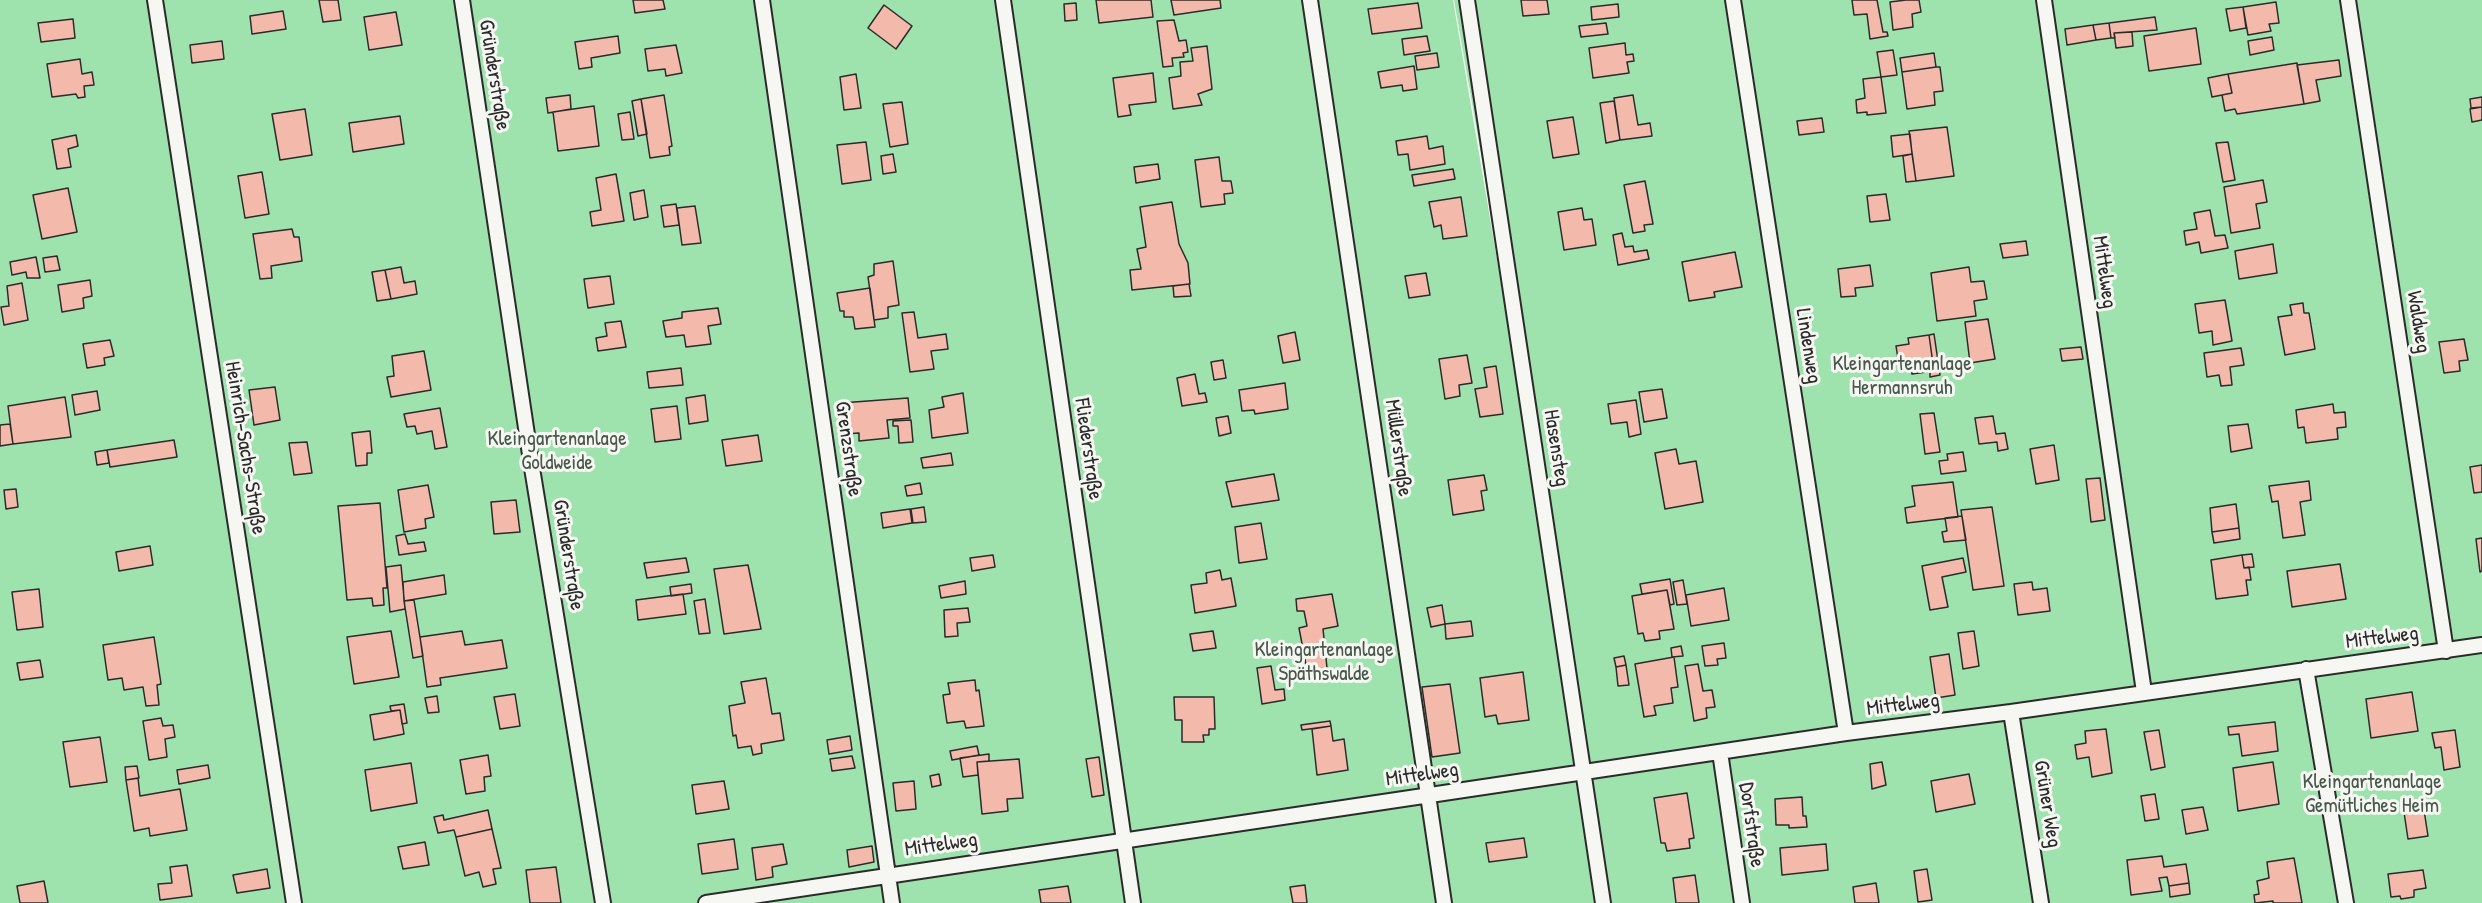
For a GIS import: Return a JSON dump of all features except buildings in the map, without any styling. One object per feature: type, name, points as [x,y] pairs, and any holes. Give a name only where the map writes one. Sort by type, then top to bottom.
[{"type":"lane","name":"Heinrich-Sachs-Straße","points":[[155,0],[294,903]]},
{"type":"lane","name":"Gründerstraße","points":[[462,0],[534,480],[603,903]]},
{"type":"lane","name":"Grenzstraße","points":[[762,0],[892,903]]},
{"type":"lane","name":"Fliederstraße","points":[[1002,0],[1133,903]]},
{"type":"lane","name":"Müllerstraße","points":[[1310,0],[1444,903]]},
{"type":"lane","name":"Hasensteg","points":[[1467,0],[1603,903]]},
{"type":"lane","name":"Lindenweg","points":[[1733,0],[1846,733]]},
{"type":"lane","name":"Mittelweg","points":[[2044,0],[2144,692]]},
{"type":"lane","name":"Waldweg","points":[[2348,0],[2446,651]]},
{"type":"lane","name":"Mittelweg","points":[[706,903],[888,874],[1846,733],[2011,712],[2482,645]]},
{"type":"lane","points":[[2306,669],[2346,903]]},
{"type":"lane","name":"Grüner Weg","points":[[2011,712],[2041,903]]},
{"type":"lane","name":"Dorfstraße","points":[[1720,752],[1742,903]]},
{"type":"green space","name":"Kleingartenanlage Goldweide","points":[[0,0],[1453,0],[1606,903],[0,903]]},
{"type":"green space","name":"Kleingartenanlage Hermannsruh","points":[[1454,0],[2482,0],[2482,903],[1612,903]]},
{"type":"park label","name":"Kleingartenanlage Späthswalde","points":[[1324,662]]},
{"type":"park label","name":"Kleingartenanlage Gemütliches Heim","points":[[2372,794]]}]
